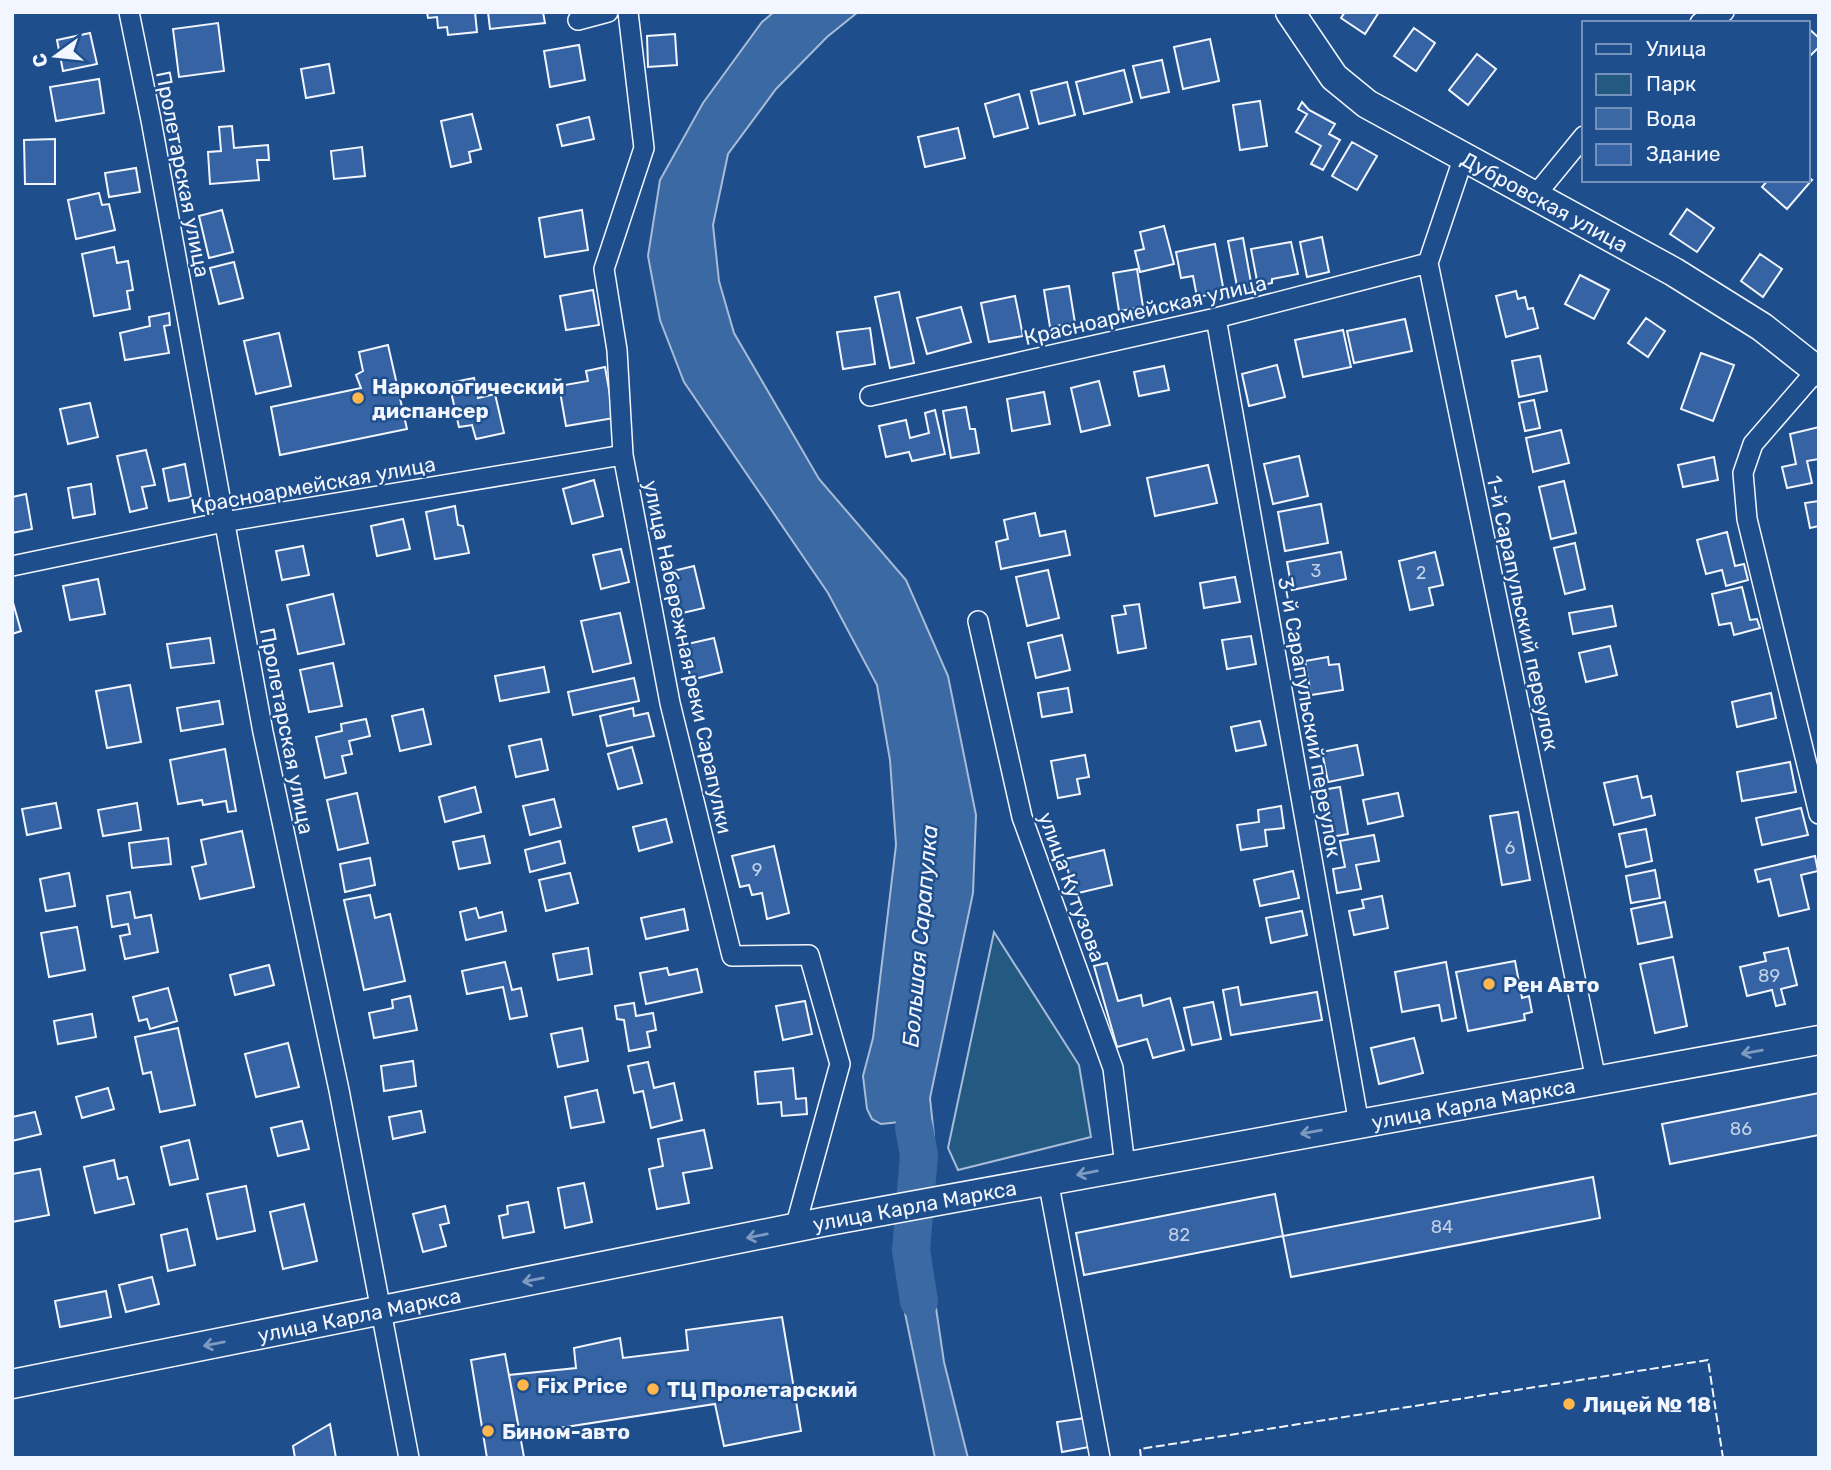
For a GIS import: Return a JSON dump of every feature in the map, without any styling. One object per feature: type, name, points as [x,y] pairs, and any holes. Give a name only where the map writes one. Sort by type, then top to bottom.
[{"type":"main road","name":"Дубровская улица","points":[[1290,12],[1306,39],[1342,83],[1367,104],[1463,159],[1674,272],[1762,327],[1818,371]]},
{"type":"main road","name":"улица Карла Маркса","points":[[12,1384],[823,1222],[1819,1040]]},
{"type":"street","name":"Пролетарская улица","points":[[129,12],[263,732],[339,1090],[409,1458]]},
{"type":"street","points":[[578,20],[608,12]]},
{"type":"street","name":"улица Набережная реки Сарапулки","points":[[628,12],[644,148],[604,269],[617,350],[623,455],[670,703],[732,956],[809,955],[840,1064],[795,1228]]},
{"type":"street","points":[[1704,21],[1724,12]]},
{"type":"street","points":[[1534,197],[1582,138]]},
{"type":"street","points":[[1428,263],[1463,159]]},
{"type":"street","name":"Красноармейская улица","points":[[870,396],[1216,318],[1428,263]]},
{"type":"street","name":"1-й Сарапульский переулок","points":[[1428,263],[1596,1080]]},
{"type":"street","name":"3-й Сарапульский переулок","points":[[1216,318],[1359,1124]]},
{"type":"street","points":[[1818,371],[1753,443],[1743,474],[1747,519],[1819,814]]},
{"type":"street","name":"Красноармейская улица","points":[[12,566],[224,522],[623,455]]},
{"type":"street","name":"улица Кутузова","points":[[978,621],[1022,817],[1113,1068],[1125,1166]]},
{"type":"street","points":[[1048,1180],[1100,1458]]},
{"type":"green space","points":[[994,932],[1079,1065],[1091,1137],[958,1170],[948,1148]]},
{"type":"water","points":[[774,12],[858,12],[827,37],[776,89],[728,154],[713,225],[719,281],[734,333],[819,479],[906,580],[948,676],[976,815],[973,893],[930,1098],[934,1136],[930,1177],[912,1181],[906,1158],[905,1125],[900,1122],[881,1124],[872,1119],[867,1109],[863,1076],[873,1038],[896,845],[890,760],[877,685],[828,593],[684,382],[660,320],[648,256],[660,180],[703,103],[762,22]]},
{"type":"water","points":[[927,1247],[944,1362],[968,1458],[935,1458],[905,1313],[898,1252]]},
{"type":"building","points":[[427,12],[475,12],[477,32],[448,35],[447,27],[438,28],[437,17],[428,18]]},
{"type":"building","points":[[488,12],[543,12],[545,23],[490,29]]},
{"type":"building","points":[[1345,12],[1379,12],[1365,34],[1341,18]]},
{"type":"building","points":[[218,23],[224,71],[179,77],[173,29]]},
{"type":"building","points":[[1414,28],[1435,43],[1416,71],[1394,56]]},
{"type":"building","points":[[1810,30],[1819,38],[1819,47],[1810,56]]},
{"type":"building","points":[[90,33],[97,64],[63,71],[57,40]]},
{"type":"building","points":[[675,34],[677,65],[648,67],[647,36]]},
{"type":"building","points":[[1210,39],[1219,81],[1183,89],[1174,47]]},
{"type":"building","points":[[579,45],[585,80],[550,87],[544,51]]},
{"type":"building","points":[[1477,54],[1496,69],[1468,105],[1449,90]]},
{"type":"building","points":[[1162,60],[1169,92],[1141,98],[1133,66]]},
{"type":"building","points":[[329,64],[334,93],[306,98],[301,69]]},
{"type":"building","points":[[1124,70],[1132,102],[1084,114],[1076,82]]},
{"type":"building","points":[[99,79],[104,113],[56,121],[50,87]]},
{"type":"building","points":[[1067,82],[1075,115],[1039,124],[1031,91]]},
{"type":"building","points":[[1019,94],[1028,128],[994,137],[985,104]]},
{"type":"building","points":[[1260,101],[1267,146],[1240,150],[1233,105]]},
{"type":"building","points":[[1302,102],[1309,110],[1335,124],[1329,134],[1340,140],[1323,170],[1311,164],[1321,146],[1296,132],[1307,114],[1298,109]]},
{"type":"building","points":[[472,114],[481,149],[469,152],[471,162],[451,167],[441,121]]},
{"type":"building","points":[[589,117],[594,139],[562,146],[557,125]]},
{"type":"building","points":[[232,126],[234,148],[268,145],[269,160],[257,160],[259,180],[210,184],[208,152],[221,151],[219,127]]},
{"type":"building","points":[[958,128],[965,158],[925,167],[918,137]]},
{"type":"building","points":[[55,139],[55,184],[25,184],[24,140]]},
{"type":"building","points":[[1352,142],[1377,156],[1357,190],[1332,176]]},
{"type":"building","points":[[362,147],[365,176],[334,179],[331,151]]},
{"type":"building","points":[[136,168],[140,192],[109,197],[105,173]]},
{"type":"building","points":[[1812,180],[1787,209],[1762,187],[1766,182]]},
{"type":"building","points":[[99,193],[102,205],[109,204],[115,230],[76,239],[68,200]]},
{"type":"building","points":[[1687,209],[1714,228],[1697,252],[1670,234]]},
{"type":"building","points":[[222,210],[233,252],[209,258],[199,216]]},
{"type":"building","points":[[582,210],[588,250],[545,257],[539,218]]},
{"type":"building","points":[[1164,226],[1174,264],[1140,272],[1135,251],[1144,249],[1140,232]]},
{"type":"building","points":[[1322,237],[1329,272],[1307,277],[1300,242]]},
{"type":"building","points":[[1243,238],[1252,288],[1238,291],[1228,241]]},
{"type":"building","points":[[1291,242],[1298,274],[1272,279],[1272,283],[1258,286],[1251,249]]},
{"type":"building","points":[[1215,244],[1224,292],[1197,297],[1193,276],[1181,278],[1176,252]]},
{"type":"building","points":[[114,247],[117,263],[128,261],[133,290],[127,291],[130,309],[94,316],[82,254]]},
{"type":"building","points":[[1760,254],[1782,269],[1763,297],[1741,281]]},
{"type":"building","points":[[234,262],[243,298],[219,304],[210,268]]},
{"type":"building","points":[[1137,269],[1143,307],[1119,311],[1113,273]]},
{"type":"building","points":[[1580,275],[1609,290],[1594,319],[1565,304]]},
{"type":"building","points":[[1069,286],[1075,323],[1050,327],[1044,290]]},
{"type":"building","points":[[593,290],[599,325],[566,330],[560,296]]},
{"type":"building","points":[[1516,291],[1518,299],[1525,297],[1528,309],[1533,308],[1538,328],[1506,337],[1496,296]]},
{"type":"building","points":[[899,292],[914,363],[890,368],[875,297]]},
{"type":"building","points":[[1015,296],[1023,336],[989,342],[981,303]]},
{"type":"building","points":[[961,307],[971,342],[927,354],[917,318]]},
{"type":"building","points":[[169,313],[170,325],[164,326],[169,353],[125,360],[120,333],[150,326],[149,317]]},
{"type":"building","points":[[1646,318],[1665,331],[1648,357],[1628,343]]},
{"type":"building","points":[[1405,319],[1412,351],[1354,363],[1347,331]]},
{"type":"building","points":[[870,328],[875,364],[843,369],[837,332]]},
{"type":"building","points":[[1343,330],[1351,367],[1303,377],[1295,340]]},
{"type":"building","points":[[279,333],[291,386],[256,394],[244,341]]},
{"type":"building","name":"Наркологический диспансер","points":[[388,345],[407,429],[280,455],[271,407],[361,388],[356,375],[363,371],[359,352]]},
{"type":"building","points":[[1701,353],[1734,365],[1713,421],[1681,409]]},
{"type":"building","points":[[1540,356],[1547,391],[1519,397],[1512,361]]},
{"type":"building","points":[[1277,365],[1285,397],[1249,406],[1242,374]]},
{"type":"building","points":[[1164,366],[1169,390],[1139,396],[1134,372]]},
{"type":"building","points":[[605,367],[614,418],[566,426],[559,386],[588,381],[586,371]]},
{"type":"building","points":[[474,378],[478,398],[495,394],[504,433],[476,439],[472,425],[459,427],[449,383]]},
{"type":"building","points":[[1099,381],[1110,425],[1081,432],[1071,388]]},
{"type":"building","points":[[1044,392],[1050,424],[1012,431],[1007,399]]},
{"type":"building","points":[[1534,400],[1540,428],[1525,431],[1519,403]]},
{"type":"building","points":[[90,403],[98,437],[68,444],[60,409]]},
{"type":"building","points":[[966,407],[970,429],[975,429],[979,453],[951,458],[943,411]]},
{"type":"building","points":[[935,410],[945,454],[912,461],[909,452],[886,457],[879,426],[906,420],[910,438],[929,433],[925,413]]},
{"type":"building","points":[[1819,427],[1819,459],[1807,461],[1812,483],[1787,488],[1782,467],[1796,464],[1790,434]]},
{"type":"building","points":[[1561,430],[1569,463],[1533,472],[1526,438]]},
{"type":"building","points":[[146,450],[155,485],[142,487],[147,508],[130,512],[117,456]]},
{"type":"building","points":[[1299,456],[1308,496],[1273,504],[1264,464]]},
{"type":"building","points":[[1714,457],[1718,480],[1683,487],[1678,465]]},
{"type":"building","points":[[185,464],[191,497],[169,501],[163,469]]},
{"type":"building","points":[[1208,465],[1217,503],[1155,516],[1147,478]]},
{"type":"building","points":[[594,480],[603,516],[572,524],[563,489]]},
{"type":"building","points":[[1564,481],[1576,533],[1551,539],[1539,487]]},
{"type":"building","points":[[91,484],[95,514],[73,518],[68,488]]},
{"type":"building","points":[[26,494],[32,529],[12,533],[12,497]]},
{"type":"building","points":[[1819,501],[1819,526],[1810,528],[1805,503]]},
{"type":"building","points":[[1321,504],[1328,543],[1285,551],[1278,512]]},
{"type":"building","points":[[455,506],[458,525],[463,526],[469,553],[435,559],[426,512]]},
{"type":"building","points":[[1035,513],[1040,536],[1065,531],[1070,555],[1001,569],[996,542],[1008,539],[1004,520]]},
{"type":"building","points":[[403,519],[410,549],[377,556],[371,526]]},
{"type":"building","points":[[1727,532],[1735,566],[1744,564],[1748,580],[1726,586],[1722,570],[1706,574],[1697,540]]},
{"type":"building","points":[[1575,543],[1585,589],[1565,594],[1554,548]]},
{"type":"building","points":[[303,546],[309,575],[282,580],[276,551]]},
{"type":"building","points":[[621,549],[629,582],[601,589],[593,555]]},
{"type":"building","points":[[1341,552],[1346,579],[1292,590],[1287,562]]},
{"type":"building","points":[[1435,552],[1443,585],[1429,588],[1433,605],[1410,610],[1399,561]]},
{"type":"building","points":[[694,566],[704,608],[678,614],[669,572]]},
{"type":"building","points":[[1048,570],[1059,618],[1027,626],[1016,577]]},
{"type":"building","points":[[1235,577],[1240,602],[1204,608],[1200,583]]},
{"type":"building","points":[[98,579],[105,614],[70,620],[63,586]]},
{"type":"building","points":[[1742,587],[1750,620],[1757,619],[1760,628],[1734,635],[1731,623],[1719,625],[1712,594]]},
{"type":"building","points":[[333,594],[344,644],[298,654],[287,605]]},
{"type":"building","points":[[12,599],[21,631],[12,634]]},
{"type":"building","points":[[1139,604],[1146,648],[1118,653],[1112,616],[1126,614],[1124,606]]},
{"type":"building","points":[[1612,606],[1616,626],[1573,634],[1569,613]]},
{"type":"building","points":[[620,613],[631,663],[593,672],[581,621]]},
{"type":"building","points":[[1062,635],[1070,670],[1036,678],[1028,643]]},
{"type":"building","points":[[1251,636],[1256,664],[1227,669],[1222,640]]},
{"type":"building","points":[[210,638],[214,663],[171,668],[167,644]]},
{"type":"building","points":[[714,638],[722,672],[691,680],[683,645]]},
{"type":"building","points":[[1610,646],[1617,675],[1586,682],[1579,653]]},
{"type":"building","points":[[1328,657],[1329,665],[1339,664],[1343,690],[1311,695],[1305,661]]},
{"type":"building","points":[[333,663],[342,706],[309,712],[300,670]]},
{"type":"building","points":[[544,667],[549,692],[500,701],[495,676]]},
{"type":"building","points":[[634,678],[639,701],[573,715],[568,692]]},
{"type":"building","points":[[130,685],[141,742],[107,748],[96,691]]},
{"type":"building","points":[[1068,688],[1072,712],[1042,717],[1038,693]]},
{"type":"building","points":[[1771,693],[1776,718],[1737,727],[1732,702]]},
{"type":"building","points":[[219,701],[223,724],[181,731],[177,708]]},
{"type":"building","points":[[633,708],[634,716],[648,713],[654,736],[607,746],[600,716]]},
{"type":"building","points":[[423,709],[431,744],[400,751],[392,716]]},
{"type":"building","points":[[366,719],[370,736],[349,741],[352,754],[342,756],[346,773],[325,778],[316,737],[342,731],[341,724]]},
{"type":"building","points":[[1260,721],[1266,745],[1236,751],[1231,727]]},
{"type":"building","points":[[541,739],[548,770],[516,777],[509,746]]},
{"type":"building","points":[[1357,745],[1363,775],[1328,782],[1322,752]]},
{"type":"building","points":[[632,747],[642,783],[618,789],[608,754]]},
{"type":"building","points":[[225,749],[236,811],[228,812],[226,801],[203,805],[202,800],[178,804],[170,760]]},
{"type":"building","points":[[1085,755],[1089,777],[1077,779],[1080,794],[1058,798],[1051,761]]},
{"type":"building","points":[[1790,762],[1796,792],[1742,801],[1737,772]]},
{"type":"building","points":[[1637,776],[1642,798],[1651,796],[1655,815],[1614,825],[1604,783]]},
{"type":"building","points":[[475,787],[481,812],[445,822],[439,797]]},
{"type":"building","points":[[1340,787],[1348,834],[1331,837],[1322,790]]},
{"type":"building","points":[[357,793],[368,843],[338,850],[327,800]]},
{"type":"building","points":[[1398,793],[1403,816],[1368,824],[1363,800]]},
{"type":"building","points":[[554,799],[561,827],[530,835],[523,806]]},
{"type":"building","points":[[56,803],[61,828],[27,835],[22,809]]},
{"type":"building","points":[[137,803],[141,830],[103,836],[98,810]]},
{"type":"building","points":[[1281,806],[1284,828],[1265,830],[1267,846],[1241,850],[1237,825],[1259,822],[1258,810]]},
{"type":"building","points":[[1801,808],[1808,835],[1762,845],[1756,818]]},
{"type":"building","points":[[1518,812],[1530,880],[1502,885],[1490,816]]},
{"type":"building","points":[[666,819],[672,842],[639,851],[633,827]]},
{"type":"building","points":[[1646,829],[1652,861],[1626,867],[1619,834]]},
{"type":"building","points":[[242,831],[254,887],[200,899],[192,867],[206,864],[201,840]]},
{"type":"building","points":[[1374,835],[1379,861],[1356,865],[1361,889],[1337,893],[1333,869],[1345,867],[1340,841]]},
{"type":"building","points":[[484,836],[490,863],[459,869],[453,842]]},
{"type":"building","points":[[168,838],[171,864],[132,868],[129,843]]},
{"type":"building","points":[[560,841],[565,863],[530,872],[525,850]]},
{"type":"building","points":[[774,846],[789,913],[767,919],[762,893],[752,895],[749,885],[740,887],[732,856]]},
{"type":"building","points":[[1104,850],[1112,885],[1074,894],[1065,859]]},
{"type":"building","points":[[1815,856],[1818,871],[1801,875],[1809,909],[1779,916],[1770,879],[1758,882],[1755,870]]},
{"type":"building","points":[[370,858],[375,885],[345,892],[340,864]]},
{"type":"building","points":[[1655,870],[1660,898],[1631,903],[1626,876]]},
{"type":"building","points":[[1293,871],[1299,898],[1260,906],[1254,880]]},
{"type":"building","points":[[69,873],[75,906],[46,911],[40,879]]},
{"type":"building","points":[[570,873],[578,903],[546,911],[539,880]]},
{"type":"building","points":[[130,892],[135,918],[151,915],[158,952],[125,959],[120,936],[130,934],[128,924],[112,927],[107,896]]},
{"type":"building","points":[[370,895],[375,918],[390,914],[405,981],[364,990],[344,900]]},
{"type":"building","points":[[1382,896],[1388,928],[1354,935],[1349,911],[1364,908],[1362,900]]},
{"type":"building","points":[[1665,902],[1672,937],[1638,944],[1631,909]]},
{"type":"building","points":[[476,908],[479,918],[502,912],[506,931],[466,940],[460,912]]},
{"type":"building","points":[[684,909],[688,930],[646,939],[641,918]]},
{"type":"building","points":[[1302,911],[1307,935],[1271,943],[1266,918]]},
{"type":"building","points":[[77,927],[85,970],[49,977],[41,933]]},
{"type":"building","points":[[588,948],[592,974],[558,980],[553,954]]},
{"type":"building","points":[[1788,948],[1797,985],[1781,989],[1785,1004],[1776,1006],[1772,990],[1747,996],[1740,967],[1766,961],[1764,953]]},
{"type":"building","points":[[1673,957],[1687,1026],[1655,1033],[1640,964]]},
{"type":"building","name":"Рен Авто","points":[[1515,961],[1522,998],[1529,996],[1532,1012],[1524,1014],[1525,1020],[1468,1031],[1456,972]]},
{"type":"building","points":[[505,962],[512,990],[521,988],[527,1016],[510,1019],[503,987],[467,994],[462,971]]},
{"type":"building","points":[[1446,962],[1456,1018],[1442,1021],[1439,1005],[1402,1012],[1395,972]]},
{"type":"building","points":[[1107,963],[1118,1001],[1141,995],[1143,1006],[1170,998],[1184,1050],[1153,1058],[1147,1039],[1117,1047],[1094,966]]},
{"type":"building","points":[[269,965],[274,985],[235,995],[230,975]]},
{"type":"building","points":[[667,968],[669,975],[697,969],[702,992],[646,1004],[640,973]]},
{"type":"building","points":[[1238,987],[1241,1005],[1317,992],[1322,1020],[1231,1035],[1223,990]]},
{"type":"building","points":[[168,988],[177,1021],[150,1029],[147,1019],[139,1021],[133,997]]},
{"type":"building","points":[[410,996],[417,1030],[374,1038],[369,1013],[393,1008],[392,1000]]},
{"type":"building","points":[[805,1001],[812,1034],[783,1040],[776,1006]]},
{"type":"building","points":[[1213,1002],[1221,1039],[1192,1045],[1184,1008]]},
{"type":"building","points":[[634,1003],[636,1016],[653,1013],[656,1030],[647,1032],[650,1047],[629,1051],[624,1020],[617,1019],[615,1006]]},
{"type":"building","points":[[92,1014],[96,1037],[58,1044],[54,1021]]},
{"type":"building","points":[[178,1028],[195,1105],[160,1112],[151,1072],[143,1074],[135,1037]]},
{"type":"building","points":[[582,1028],[588,1061],[558,1067],[551,1034]]},
{"type":"building","points":[[1414,1038],[1423,1073],[1379,1084],[1371,1048]]},
{"type":"building","points":[[288,1043],[299,1087],[256,1097],[245,1054]]},
{"type":"building","points":[[413,1061],[416,1086],[384,1091],[381,1066]]},
{"type":"building","points":[[648,1062],[654,1088],[674,1083],[682,1120],[651,1128],[643,1091],[634,1093],[628,1066]]},
{"type":"building","points":[[793,1068],[796,1099],[806,1098],[807,1114],[782,1116],[781,1102],[758,1104],[755,1072]]},
{"type":"building","points":[[108,1088],[114,1109],[82,1118],[76,1097]]},
{"type":"building","points":[[597,1090],[604,1122],[571,1128],[565,1097]]},
{"type":"building","points":[[1819,1093],[1819,1135],[1670,1164],[1662,1124]]},
{"type":"building","points":[[421,1111],[425,1132],[393,1139],[389,1117]]},
{"type":"building","points":[[35,1112],[41,1134],[12,1141],[12,1117]]},
{"type":"building","points":[[302,1121],[309,1149],[278,1156],[271,1128]]},
{"type":"building","points":[[704,1130],[712,1168],[683,1173],[689,1203],[657,1209],[649,1169],[663,1166],[658,1139]]},
{"type":"building","points":[[189,1140],[198,1179],[170,1185],[161,1147]]},
{"type":"building","points":[[114,1160],[118,1179],[127,1177],[134,1204],[95,1213],[84,1167]]},
{"type":"building","points":[[40,1169],[49,1215],[12,1222],[12,1174]]},
{"type":"building","points":[[1593,1177],[1600,1218],[1291,1277],[1283,1236]]},
{"type":"building","points":[[584,1183],[592,1222],[565,1228],[558,1188]]},
{"type":"building","points":[[246,1186],[255,1231],[217,1239],[207,1194]]},
{"type":"building","points":[[1275,1194],[1283,1236],[1084,1275],[1076,1233]]},
{"type":"building","points":[[528,1202],[534,1232],[503,1238],[499,1216],[508,1214],[507,1206]]},
{"type":"building","points":[[304,1204],[317,1261],[283,1269],[270,1212]]},
{"type":"building","points":[[445,1206],[449,1223],[440,1225],[446,1246],[423,1252],[413,1214]]},
{"type":"building","points":[[187,1229],[195,1265],[168,1271],[161,1235]]},
{"type":"building","points":[[152,1277],[159,1304],[126,1312],[119,1285]]},
{"type":"building","points":[[106,1291],[111,1317],[60,1327],[55,1301]]},
{"type":"building","name":"ТЦ Пролетарский","points":[[782,1317],[801,1431],[724,1446],[715,1404],[520,1434],[509,1375],[576,1368],[574,1348],[620,1338],[623,1358],[688,1350],[686,1330]]},
{"type":"building","points":[[505,1354],[524,1457],[487,1458],[471,1360]]},
{"type":"building","points":[[1085,1418],[1089,1447],[1062,1452],[1057,1422]]},
{"type":"building","points":[[330,1424],[336,1458],[295,1458],[293,1446]]},
{"type":"waterway","name":"Большая Сарапулка","points":[[914,1128],[919,1155],[911,1250],[919,1301]]},
{"type":"fence","points":[[1141,1458],[1140,1449],[1708,1360],[1723,1458]]},
{"type":"place","name":"Наркологический диспансер","points":[[358,398]]},
{"type":"place","name":"Рен Авто","points":[[1489,984]]},
{"type":"place","name":"Fix Price","points":[[523,1385]]},
{"type":"place","name":"ТЦ Пролетарский","points":[[653,1389]]},
{"type":"place","name":"Лицей № 18","points":[[1569,1404]]},
{"type":"place","name":"Бином-авто","points":[[488,1431]]}]
